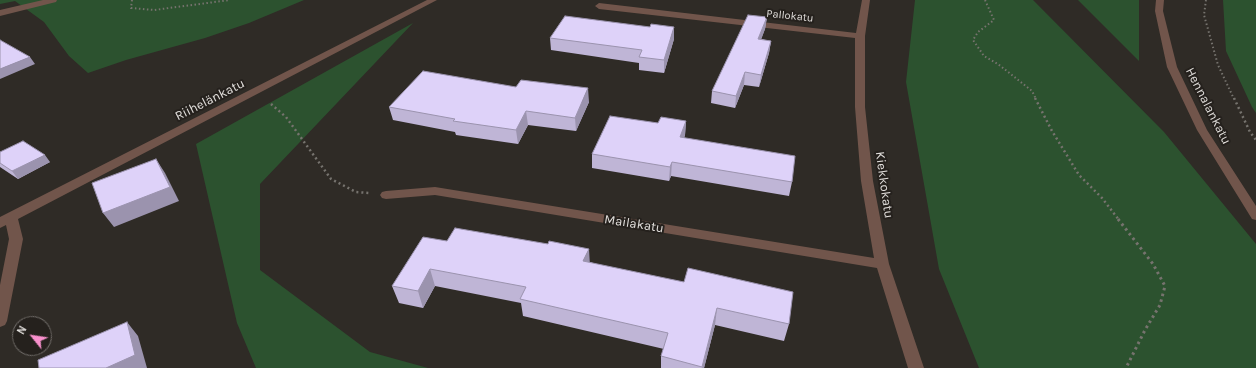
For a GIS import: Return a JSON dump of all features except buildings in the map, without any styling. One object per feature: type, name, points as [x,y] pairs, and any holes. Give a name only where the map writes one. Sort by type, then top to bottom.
[{"type":"street","points":[[0,13],[53,0]]},
{"type":"street","name":"Riihelänkatu","points":[[5,220],[433,0]]},
{"type":"street","name":"Kiekkokatu","points":[[866,0],[860,36],[860,108],[868,181],[882,264],[916,368]]},
{"type":"street","name":"Hennalankatu","points":[[1160,0],[1159,11],[1172,67],[1202,130],[1256,216]]},
{"type":"street","name":"Pallokatu","points":[[599,6],[860,36]]},
{"type":"street","name":"Mailakatu","points":[[386,196],[435,191],[882,264]]},
{"type":"street","points":[[0,321],[16,239],[5,220]]},
{"type":"path","points":[[132,0],[131,8],[154,10],[230,0]]},
{"type":"path","points":[[985,0],[994,20],[978,32],[973,40],[984,56],[998,64],[1032,91],[1052,131],[1076,170],[1102,198],[1153,264],[1165,286],[1160,305],[1145,330],[1126,368]]},
{"type":"path","points":[[1206,0],[1204,15],[1218,65],[1250,132],[1256,140]]},
{"type":"path","points":[[257,91],[286,117],[331,179],[356,192],[386,196]]},
{"type":"green space","points":[[0,0],[304,0],[249,23],[205,38],[126,60],[88,73],[69,56],[44,22],[15,1],[0,4]]},
{"type":"green space","points":[[915,0],[1033,0],[1164,132],[1256,244],[1256,368],[979,368],[939,269],[906,82]]},
{"type":"green space","points":[[1078,0],[1139,0],[1139,61]]},
{"type":"green space","points":[[1223,0],[1256,0],[1256,113],[1226,51]]},
{"type":"green space","points":[[413,23],[260,184],[260,270],[370,352],[428,368],[256,368],[237,323],[196,144]]}]
